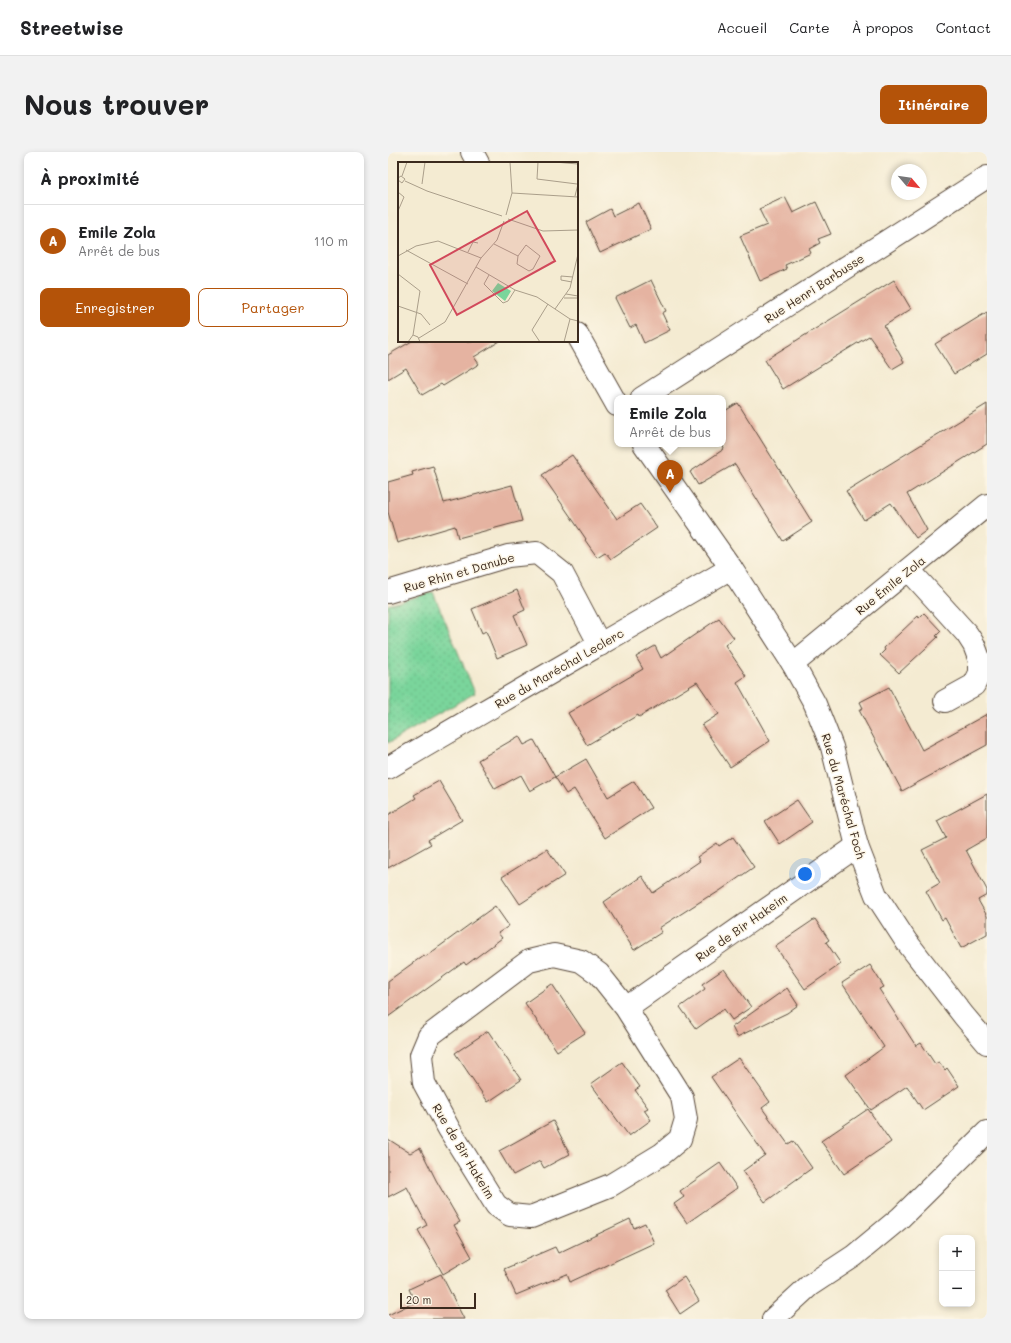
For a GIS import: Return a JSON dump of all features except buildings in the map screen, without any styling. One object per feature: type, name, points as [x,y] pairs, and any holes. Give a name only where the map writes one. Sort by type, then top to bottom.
[{"type":"street","points":[[472,152],[477,162]]},
{"type":"street","name":"Rue Henri Barbusse","points":[[647,395],[987,177]]},
{"type":"street","points":[[578,336],[614,400]]},
{"type":"street","name":"Rue du Maréchal Foch","points":[[646,447],[731,568],[793,664],[815,704],[832,747],[857,846],[876,895],[906,941],[964,1016],[987,1043]]},
{"type":"street","name":"Rue Émile Zola","points":[[793,664],[987,505]]},
{"type":"street","name":"Rue Rhin et Danube","points":[[388,592],[508,556],[537,553],[562,573],[600,645]]},
{"type":"street","name":"Rue du Maréchal Leclerc","points":[[388,768],[731,568]]},
{"type":"street","points":[[908,570],[967,634],[974,645],[980,661],[980,673],[974,685],[945,701]]},
{"type":"street","name":"Rue de Bir Hakeim","points":[[626,1008],[857,846]]},
{"type":"street","name":"Rue de Bir Hakeim","points":[[554,955],[581,961],[599,974],[626,1008],[682,1097],[686,1119],[680,1139],[662,1154],[611,1185],[531,1217],[510,1215],[496,1205],[449,1129],[424,1082],[421,1056],[429,1036],[529,961],[554,955]]},
{"type":"street","points":[[773,1319],[810,1285],[854,1256],[900,1218],[987,1132]]},
{"type":"green space","points":[[433,592],[475,693],[388,743],[388,605]]},
{"type":"place","name":"Emile Zola","points":[[670,493]]}]
